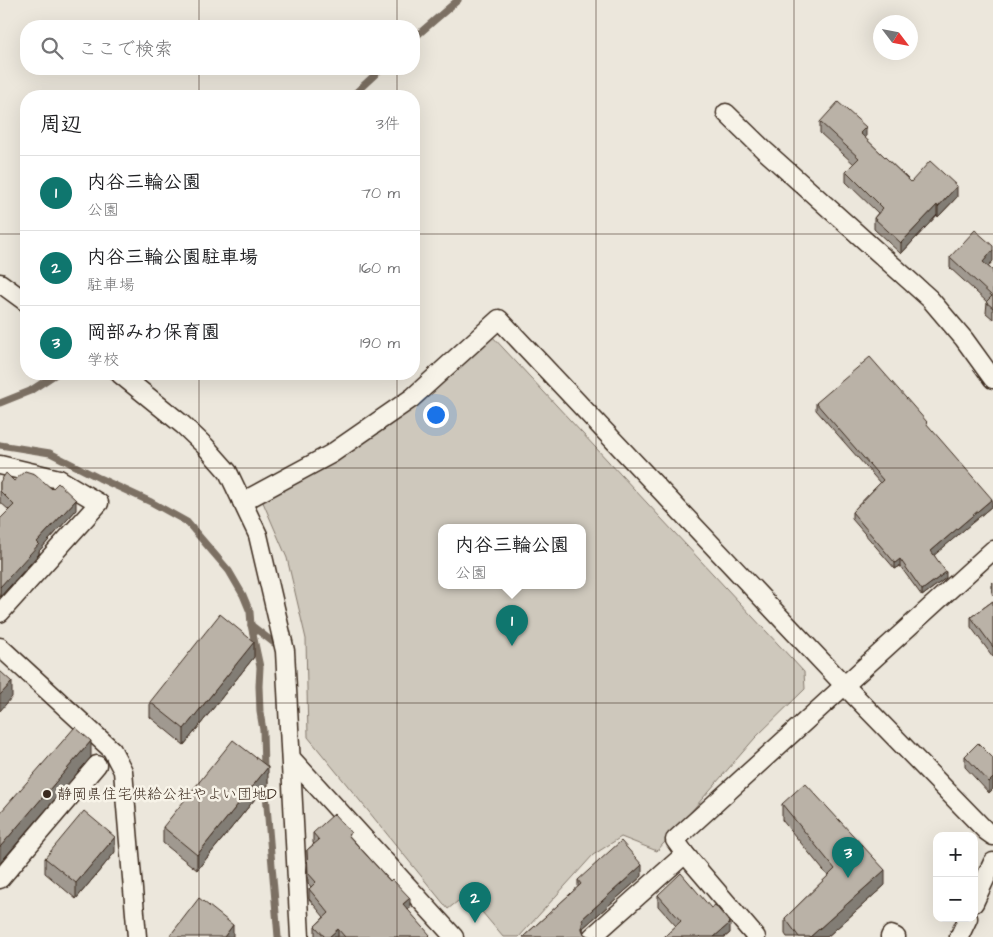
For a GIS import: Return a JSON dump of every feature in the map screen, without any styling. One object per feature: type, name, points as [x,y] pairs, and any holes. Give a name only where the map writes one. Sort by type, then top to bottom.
[{"type":"street","points":[[726,113],[930,299],[964,339],[993,378]]},
{"type":"street","points":[[0,283],[20,298]]},
{"type":"street","points":[[242,502],[331,454],[412,398],[500,318],[845,686],[993,836]]},
{"type":"street","points":[[127,380],[183,425],[228,472],[258,534],[284,651],[300,937]]},
{"type":"street","points":[[0,465],[59,479],[99,503],[0,614]]},
{"type":"street","points":[[756,937],[685,854],[676,840],[993,550]]},
{"type":"street","points":[[0,647],[112,750],[123,771],[137,937]]},
{"type":"street","points":[[291,758],[454,937]]},
{"type":"street","points":[[0,879],[96,765]]},
{"type":"street","points":[[599,935],[685,854]]},
{"type":"street","points":[[978,894],[993,862]]},
{"type":"street","points":[[959,937],[966,922]]},
{"type":"street","points":[[890,937],[892,935],[896,937]]},
{"type":"shaded area","points":[[491,335],[804,672],[805,689],[755,738],[657,851],[621,837],[593,855],[519,937],[503,937],[467,894],[448,909],[308,737],[306,639],[287,558],[259,493],[391,404],[420,380]]},
{"type":"building","points":[[838,102],[866,127],[860,133],[911,182],[930,161],[957,186],[901,243],[874,218],[883,208],[846,171],[859,158],[820,122]]},
{"type":"building","points":[[975,230],[993,246],[993,250],[983,262],[993,271],[993,308],[986,302],[992,296],[950,257]]},
{"type":"building","points":[[870,357],[992,499],[931,551],[946,572],[922,590],[900,559],[895,563],[852,512],[883,480],[816,403]]},
{"type":"building","points":[[25,471],[35,474],[52,489],[58,483],[76,500],[37,542],[39,544],[0,587],[0,519],[14,505],[0,491],[0,482],[6,473],[14,481]]},
{"type":"building","points":[[993,601],[993,647],[971,617]]},
{"type":"building","points":[[220,614],[254,642],[184,729],[150,702]]},
{"type":"building","points":[[0,671],[12,682],[0,695]]},
{"type":"building","points":[[75,727],[91,741],[0,847],[0,813]]},
{"type":"building","points":[[233,740],[268,767],[197,855],[163,827]]},
{"type":"building","points":[[978,743],[993,758],[993,778],[989,782],[965,756]]},
{"type":"building","points":[[805,783],[885,870],[810,937],[799,937],[785,918],[835,869],[782,804]]},
{"type":"building","points":[[84,811],[115,837],[76,883],[45,858]]},
{"type":"building","points":[[334,814],[351,833],[348,835],[390,881],[392,879],[410,898],[403,904],[430,935],[428,937],[345,937],[338,929],[329,937],[325,937],[315,926],[329,913],[309,889],[316,882],[308,873],[307,850],[319,840],[313,833]]},
{"type":"building","points":[[621,841],[642,865],[582,919],[584,934],[594,937],[523,937],[581,884],[578,880]]},
{"type":"building","points":[[681,873],[711,908],[715,905],[730,923],[714,937],[664,937],[681,921],[658,895]]},
{"type":"building","points":[[199,898],[233,925],[224,937],[169,937]]},
{"type":"waterway","points":[[420,33],[458,0]]},
{"type":"waterway","points":[[358,90],[375,75]]},
{"type":"waterway","points":[[0,403],[30,391],[47,380]]},
{"type":"waterway","points":[[0,445],[50,453],[151,502],[187,522],[229,571],[243,595],[250,612],[260,667],[260,712],[263,730],[264,770],[278,937]]},
{"type":"waterway","points":[[251,625],[274,643]]},
{"type":"place","name":"内谷三輪公園","points":[[512,646]]},
{"type":"place","name":"静岡県住宅供給公社やよい団地D","points":[[47,794]]},
{"type":"place","name":"岡部みわ保育園","points":[[848,878]]},
{"type":"place","name":"内谷三輪公園駐車場","points":[[475,923]]}]
